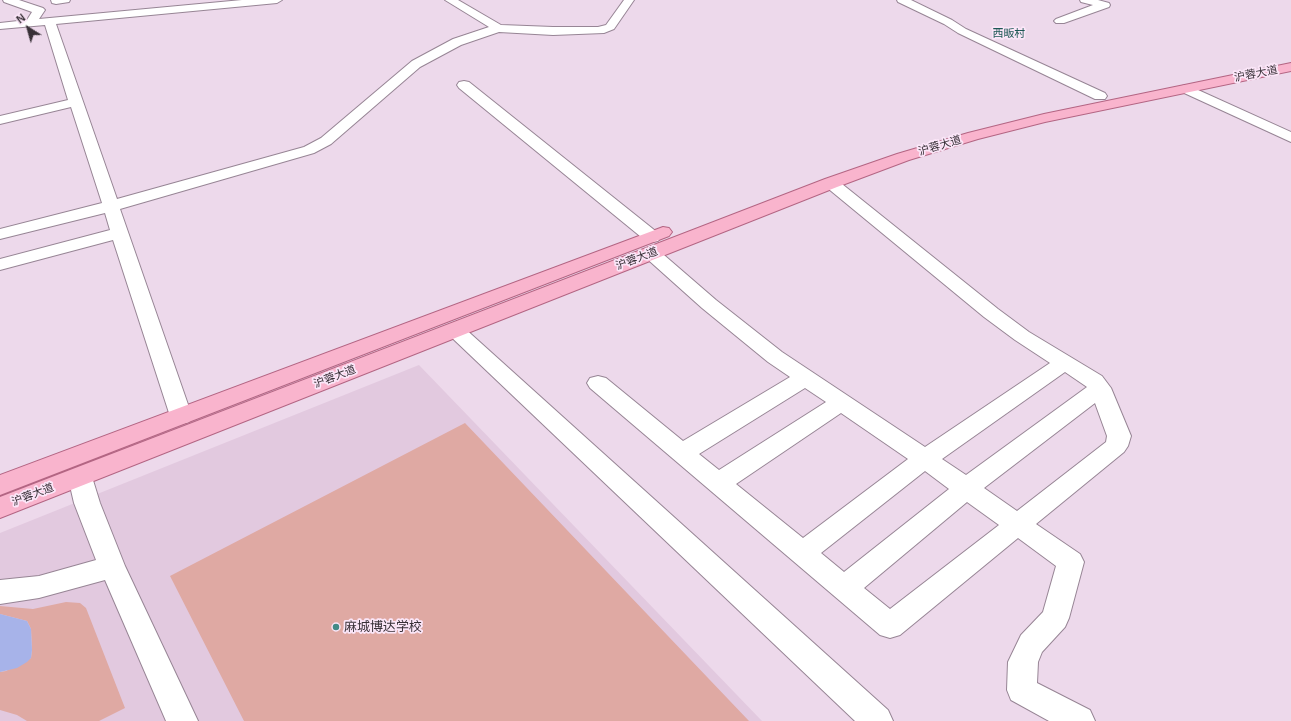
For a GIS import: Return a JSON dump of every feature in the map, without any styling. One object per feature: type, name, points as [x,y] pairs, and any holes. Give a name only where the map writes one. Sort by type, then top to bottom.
[{"type":"main road","name":"沪蓉大道","points":[[0,508],[455,330],[816,174],[888,149],[995,119],[1100,96],[1289,67]]},
{"type":"main road","name":"沪蓉大道","points":[[0,484],[181,416],[651,245],[902,157],[995,130],[1044,118],[1289,67]]},
{"type":"street","points":[[8,0],[44,16],[147,12],[277,0]]},
{"type":"street","points":[[450,0],[498,28]]},
{"type":"street","points":[[0,234],[111,206],[258,166],[317,146],[326,141],[416,64],[457,42],[498,28],[553,31],[600,31],[610,27],[629,0]]},
{"type":"street","points":[[902,0],[948,22],[962,31],[1100,96]]},
{"type":"street","points":[[1060,22],[1105,6],[1085,0]]},
{"type":"street","points":[[147,12],[151,1]]},
{"type":"street","points":[[0,26],[31,23],[64,3]]},
{"type":"street","points":[[44,16],[76,102],[181,416]]},
{"type":"street","points":[[464,85],[651,245],[741,330],[774,357],[926,459],[1071,562],[1055,618],[1032,644],[1023,662],[1022,690],[1079,721]]},
{"type":"street","points":[[1187,88],[1291,138]]},
{"type":"street","points":[[0,120],[76,102]]},
{"type":"street","points":[[598,383],[890,626],[1116,446],[1119,436],[1100,388],[1094,381],[1022,336],[991,313],[831,183]]},
{"type":"street","points":[[0,265],[120,233]]},
{"type":"street","points":[[455,330],[877,721]]},
{"type":"street","points":[[802,553],[926,459],[1065,362]]},
{"type":"street","points":[[682,453],[805,378]]},
{"type":"street","points":[[844,588],[967,488],[1100,388]]},
{"type":"street","points":[[718,483],[842,402]]},
{"type":"street","points":[[80,477],[87,503],[112,566],[182,721]]},
{"type":"street","points":[[0,592],[39,587],[112,566]]},
{"type":"shaded area","name":"麻城博达学校","points":[[419,365],[762,721],[0,721],[0,533]]},
{"type":"shaded area","points":[[465,423],[749,721],[244,721],[170,576]]},
{"type":"shaded area","points":[[66,602],[80,603],[86,608],[125,708],[99,721],[27,721],[17,715],[0,710],[0,672],[6,671],[31,658],[32,650],[31,629],[27,621],[0,614],[0,606],[33,609]]},
{"type":"water","points":[[0,614],[27,621],[31,629],[32,650],[31,658],[27,662],[17,668],[0,672]]},
{"type":"place","name":"麻城博达学校","points":[[336,627]]},
{"type":"district","name":"西畈村","points":[[1009,34]]}]
